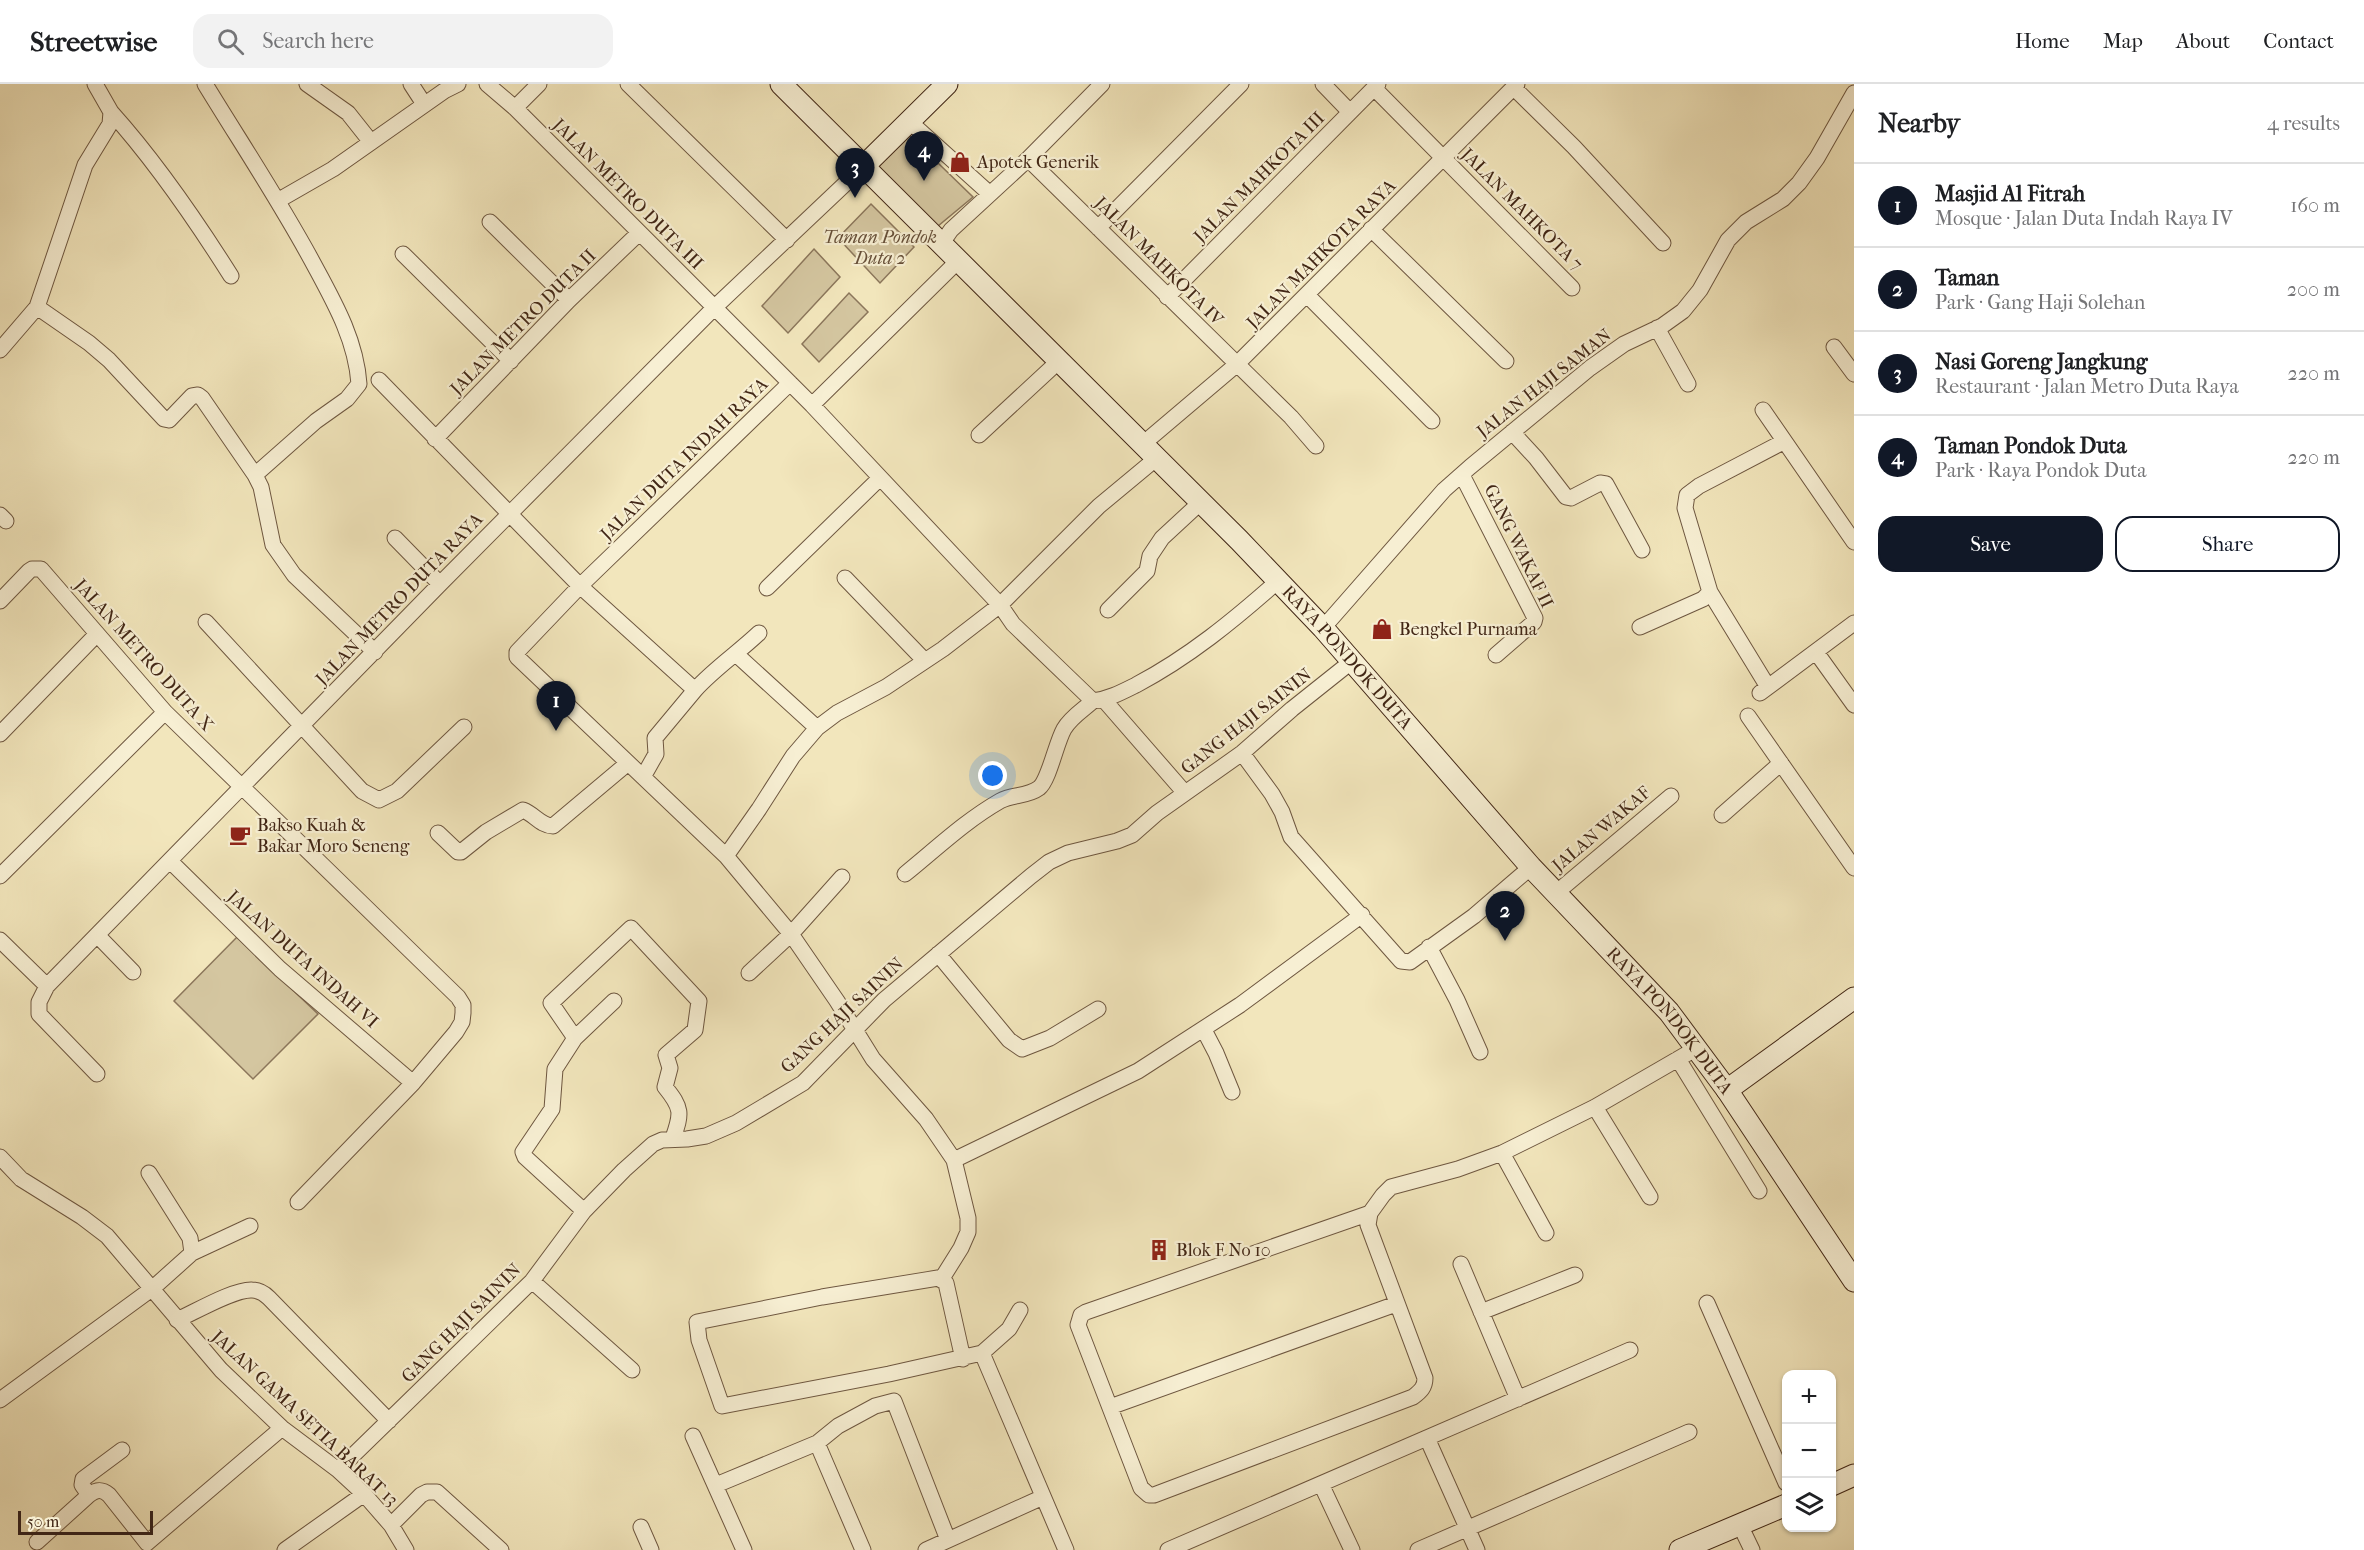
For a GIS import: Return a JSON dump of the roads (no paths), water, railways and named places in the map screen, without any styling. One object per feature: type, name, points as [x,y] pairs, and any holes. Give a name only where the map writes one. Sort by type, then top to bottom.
[{"type":"main road","name":"RAYA PONDOK DUTA","points":[[781,84],[1202,501],[1323,628],[1531,867],[1669,1012],[1727,1090],[1854,1281]]},
{"type":"main road","points":[[864,166],[947,84]]},
{"type":"main road","points":[[1727,1090],[1854,998]]},
{"type":"main road","points":[[1836,1483],[1854,1475]]},
{"type":"main road","points":[[1680,1550],[1782,1506]]},
{"type":"street","points":[[95,84],[111,112],[136,140],[190,213],[231,276]]},
{"type":"street","points":[[205,84],[279,200],[333,299],[354,348],[359,384],[347,399],[316,421],[255,476]]},
{"type":"street","points":[[307,84],[348,113],[370,142]]},
{"type":"street","points":[[411,84],[424,104]]},
{"type":"street","points":[[279,200],[333,169],[424,104],[458,84]]},
{"type":"street","name":"JALAN METRO DUTA III","points":[[487,84],[515,108],[715,307]]},
{"type":"street","points":[[515,108],[539,84]]},
{"type":"street","points":[[628,84],[787,240]]},
{"type":"street","points":[[942,243],[951,231],[1028,159],[1102,84]]},
{"type":"street","points":[[1098,228],[1241,84]]},
{"type":"street","points":[[1323,84],[1350,112]]},
{"type":"street","name":"JALAN MAHKOTA III","points":[[1167,297],[1376,86]]},
{"type":"street","name":"JALAN MAHKOTA 7","points":[[1376,86],[1572,288]]},
{"type":"street","points":[[1516,86],[1663,243]]},
{"type":"street","name":"JALAN MAHKOTA RAYA","points":[[726,856],[793,756],[817,728],[837,713],[886,687],[925,661],[1000,605],[1099,506],[1151,450],[1516,86]]},
{"type":"street","name":"JALAN HAJI SAMAN","points":[[1323,628],[1444,490],[1609,354],[1674,319],[1690,303],[1700,290],[1728,240],[1737,230],[1783,199],[1799,183],[1817,158],[1854,93]]},
{"type":"street","points":[[0,350],[37,308],[85,165],[110,124],[111,112]]},
{"type":"street","points":[[909,121],[990,194]]},
{"type":"street","name":"JALAN MAHKOTA IV","points":[[1028,159],[1236,366],[1291,417],[1316,446]]},
{"type":"street","name":"JALAN METRO DUTA RAYA","points":[[97,1074],[39,1014],[39,1002],[47,986],[715,307],[864,166]]},
{"type":"street","points":[[490,222],[569,300]]},
{"type":"street","points":[[1371,229],[1506,361]]},
{"type":"street","name":"JALAN METRO DUTA II","points":[[435,439],[569,300],[639,233]]},
{"type":"street","points":[[404,254],[511,361]]},
{"type":"street","points":[[812,405],[960,259]]},
{"type":"street","points":[[1307,295],[1432,421]]},
{"type":"street","name":"JALAN DUTA INDAH RAYA","points":[[628,763],[517,657],[517,652],[580,586],[790,383],[715,307]]},
{"type":"street","points":[[37,308],[89,343],[109,360],[164,419],[169,420],[192,396],[198,395],[202,398],[261,487],[273,545],[294,575],[375,652]]},
{"type":"street","points":[[1657,328],[1688,384]]},
{"type":"street","points":[[1834,346],[1854,374]]},
{"type":"street","points":[[979,435],[1060,360]]},
{"type":"street","points":[[379,380],[508,515],[580,586],[695,690]]},
{"type":"street","points":[[790,383],[1000,605],[1013,624],[1099,700],[1185,793]]},
{"type":"street","points":[[1763,410],[1854,542]]},
{"type":"street","points":[[1512,432],[1536,458],[1566,497],[1571,498],[1600,483],[1606,484],[1642,550]]},
{"type":"street","points":[[1784,442],[1687,495],[1685,508],[1710,591],[1764,690],[1854,623]]},
{"type":"street","name":"GANG WAKAF II","points":[[1461,475],[1535,618],[1534,622],[1496,655]]},
{"type":"street","points":[[767,588],[880,478]]},
{"type":"street","points":[[1108,610],[1147,571],[1150,556],[1162,538],[1202,501]]},
{"type":"street","points":[[395,538],[440,584]]},
{"type":"street","name":"JALAN METRO DUTA X","points":[[0,601],[32,569],[40,569],[165,712],[458,997],[463,1005],[462,1022],[412,1083]]},
{"type":"street","points":[[845,578],[925,661]]},
{"type":"street","points":[[905,874],[962,827],[999,802],[1040,788],[1046,779],[1063,731],[1070,721],[1099,700],[1162,671],[1188,655],[1278,581]]},
{"type":"street","points":[[1640,627],[1703,599],[1710,591]]},
{"type":"street","points":[[206,622],[362,791],[379,801],[397,790],[464,727]]},
{"type":"street","points":[[643,777],[656,753],[655,738],[695,690],[728,658],[737,655],[759,633]]},
{"type":"street","points":[[0,734],[96,635]]},
{"type":"street","points":[[1816,652],[1854,705]]},
{"type":"street","points":[[737,655],[817,728]]},
{"type":"street","name":"GANG HAJI SAININ","points":[[338,1470],[532,1281],[584,1211],[653,1144],[673,1138],[687,1139],[706,1136],[736,1123],[803,1083],[884,1000],[1049,862],[1132,835],[1157,813],[1242,753],[1351,662]]},
{"type":"street","points":[[0,876],[165,712]]},
{"type":"street","points":[[1748,716],[1854,868]]},
{"type":"street","points":[[1242,753],[1272,794],[1282,812],[1291,837],[1401,961],[1410,962],[1474,915],[1531,867]]},
{"type":"street","points":[[438,833],[458,852],[461,852],[486,832],[523,810],[545,825],[553,826],[628,763],[726,856],[791,934],[837,1000],[873,1059],[942,1140],[954,1160],[968,1218],[968,1232],[941,1280]]},
{"type":"street","points":[[1722,815],[1781,763]]},
{"type":"street","name":"JALAN WAKAF","points":[[1556,893],[1671,796]]},
{"type":"street","name":"JALAN DUTA INDAH VI","points":[[170,861],[280,969],[412,1083]]},
{"type":"street","points":[[749,973],[791,934],[842,877]]},
{"type":"street","points":[[954,1160],[1138,1071],[1204,1030],[1362,915]]},
{"type":"street","points":[[575,1038],[551,1003],[631,928],[699,1001],[695,1030],[666,1055],[670,1068],[665,1087],[677,1102],[681,1116],[673,1138]]},
{"type":"street","points":[[98,935],[133,972]]},
{"type":"street","points":[[0,940],[47,986]]},
{"type":"street","points":[[1430,947],[1480,1052]]},
{"type":"street","points":[[938,954],[1009,1040],[1022,1048],[1050,1038],[1098,1009]]},
{"type":"street","points":[[584,1211],[525,1157],[523,1152],[552,1109],[555,1069],[575,1038],[614,1000]]},
{"type":"street","points":[[1204,1030],[1232,1092]]},
{"type":"street","points":[[1377,1204],[1081,1315],[1078,1325],[1141,1488],[1149,1495],[1402,1401],[1420,1392],[1425,1385],[1425,1378],[1368,1225],[1377,1204],[1391,1187],[1458,1169],[1502,1153],[1595,1107],[1697,1048]]},
{"type":"street","points":[[1678,1059],[1759,1191]]},
{"type":"street","points":[[298,1202],[412,1083]]},
{"type":"street","points":[[1595,1107],[1650,1197]]},
{"type":"street","points":[[1502,1153],[1546,1233]]},
{"type":"street","name":"JALAN GAMA SETIA BARAT 13","points":[[0,1157],[21,1179],[82,1217],[107,1236],[221,1370],[282,1428],[338,1470],[364,1494],[391,1525],[406,1550]]},
{"type":"street","points":[[149,1173],[190,1238],[192,1253]]},
{"type":"street","points":[[0,1400],[153,1288],[192,1253],[250,1226]]},
{"type":"street","points":[[1461,1264],[1518,1399]]},
{"type":"street","points":[[1481,1312],[1575,1275]]},
{"type":"street","points":[[963,1359],[946,1283],[938,1278],[822,1297],[696,1322],[699,1340],[722,1406],[963,1359],[982,1353],[1009,1329],[1020,1310]]},
{"type":"street","points":[[532,1281],[632,1370]]},
{"type":"street","points":[[177,1320],[233,1295],[252,1290],[260,1292],[388,1421]]},
{"type":"street","points":[[1707,1303],[1784,1478]]},
{"type":"street","points":[[1110,1407],[1396,1304]]},
{"type":"street","points":[[1168,1550],[1630,1350]]},
{"type":"street","points":[[982,1353],[1066,1550]]},
{"type":"street","points":[[716,1485],[817,1443],[838,1426],[875,1406],[894,1401],[948,1540]]},
{"type":"street","points":[[37,1542],[94,1491],[104,1490],[150,1547],[282,1428]]},
{"type":"street","points":[[1418,1550],[1689,1432]]},
{"type":"street","points":[[693,1437],[744,1550]]},
{"type":"street","points":[[1427,1438],[1477,1550]]},
{"type":"street","points":[[817,1443],[863,1550]]},
{"type":"street","points":[[89,1495],[82,1485],[82,1480],[122,1450]]},
{"type":"street","points":[[1321,1484],[1352,1550]]},
{"type":"street","points":[[391,1525],[422,1495],[427,1492],[437,1492],[501,1550]]},
{"type":"street","points":[[285,1550],[364,1494]]},
{"type":"street","points":[[926,1550],[1043,1497]]},
{"type":"street","points":[[1740,1525],[1752,1550]]},
{"type":"street","points":[[641,1527],[651,1550]]},
{"type":"place","name":"Apotek Generik","points":[[960,162]]},
{"type":"place","name":"Taman Pondok Duta","points":[[924,181]]},
{"type":"place","name":"Nasi Goreng Jangkung","points":[[855,198]]},
{"type":"place","name":"Bengkel Purnama","points":[[1382,629]]},
{"type":"place","name":"Masjid Al Fitrah","points":[[556,731]]},
{"type":"place","name":"Bakso Kuah & Bakar Moro Seneng","points":[[240,835]]},
{"type":"place","name":"Taman","points":[[1505,941]]},
{"type":"place","name":"Blok F No 10","points":[[1159,1250]]},
{"type":"park label","name":"Taman Pondok Duta 2","points":[[880,247]]}]
